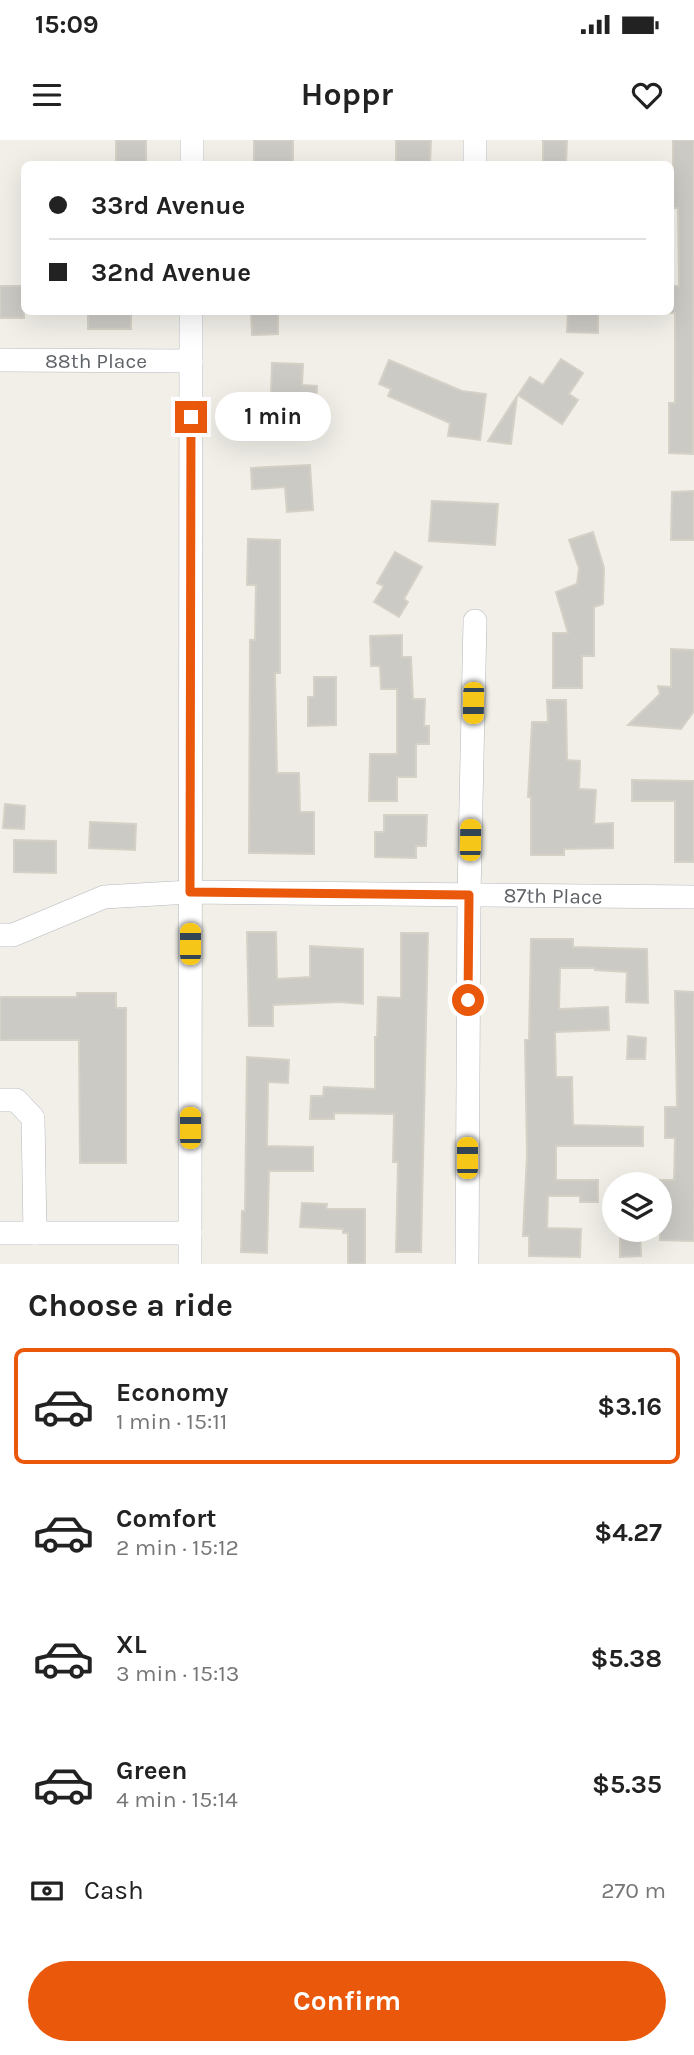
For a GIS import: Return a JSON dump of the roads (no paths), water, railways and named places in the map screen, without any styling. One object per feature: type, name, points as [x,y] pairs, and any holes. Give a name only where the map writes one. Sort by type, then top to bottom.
[{"type":"street","points":[[192,140],[192,161]]},
{"type":"street","points":[[475,140],[475,161]]},
{"type":"street","points":[[190,1264],[191,315]]},
{"type":"street","name":"88th Place","points":[[0,360],[191,361]]},
{"type":"street","points":[[467,1264],[469,895],[475,621]]},
{"type":"street","name":"87th Place","points":[[0,935],[13,935],[104,897],[190,892],[694,897]]},
{"type":"street","points":[[0,1100],[16,1100],[33,1118],[35,1233]]},
{"type":"street","points":[[0,1233],[190,1233]]}]
